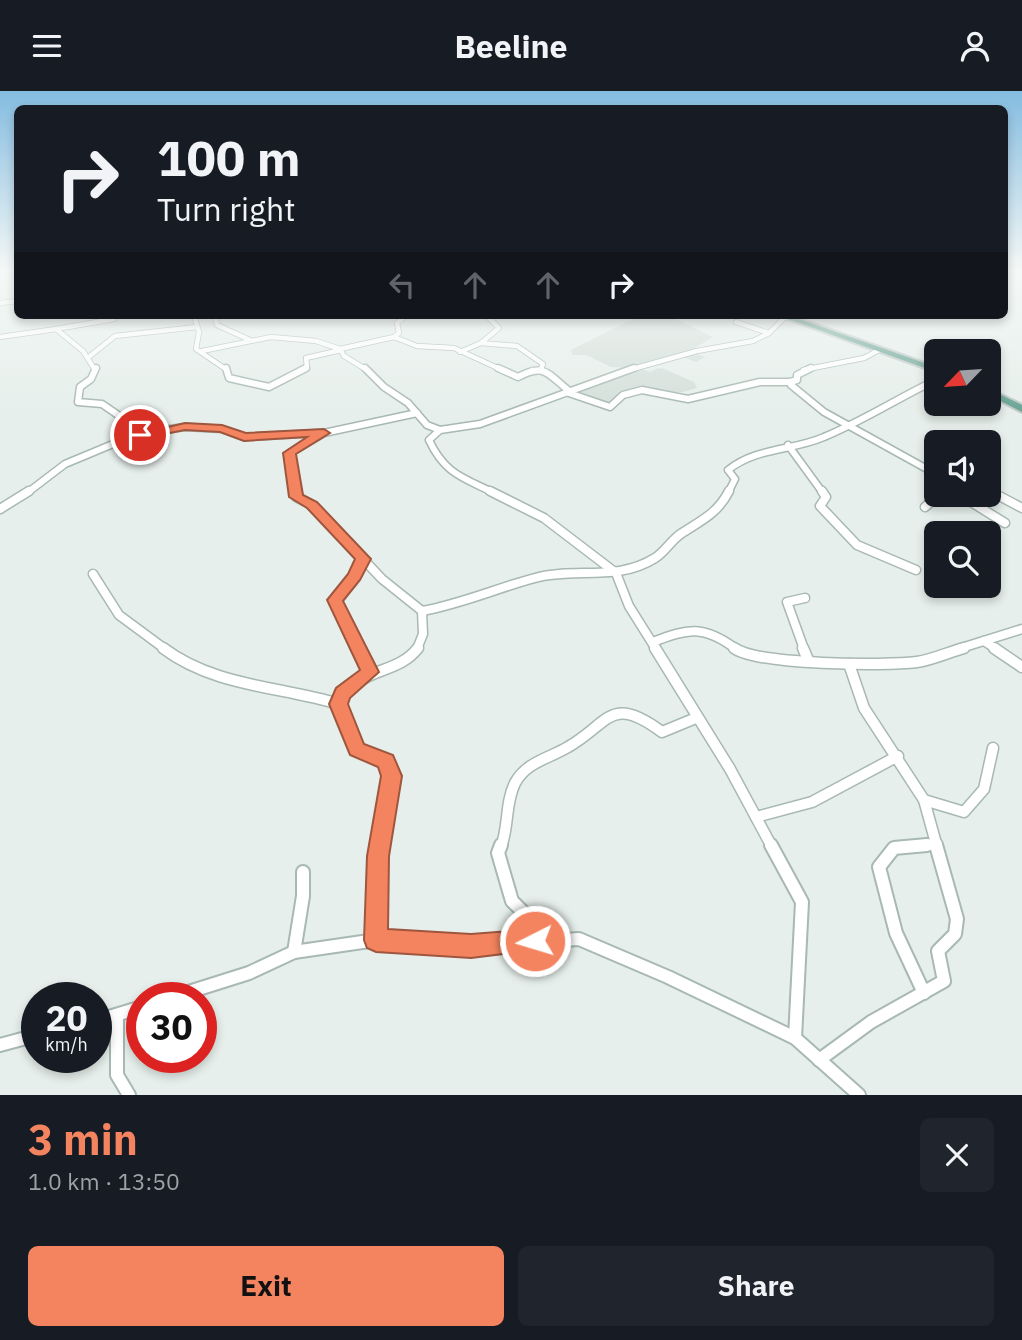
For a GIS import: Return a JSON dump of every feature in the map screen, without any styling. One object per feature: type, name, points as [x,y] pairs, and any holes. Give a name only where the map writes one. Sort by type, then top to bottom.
[{"type":"main road","points":[[791,319],[924,366]]},
{"type":"main road","points":[[1001,398],[1022,409]]},
{"type":"street","points":[[0,337],[114,319]]},
{"type":"street","points":[[195,319],[196,349],[219,366],[226,367],[229,378],[269,387],[307,367],[306,358],[394,337],[399,334],[397,323],[402,319]]},
{"type":"street","points":[[216,319],[217,325],[250,340]]},
{"type":"street","points":[[460,352],[481,343],[499,328],[490,319]]},
{"type":"street","points":[[202,351],[250,340],[287,337],[316,341],[341,350],[344,356],[370,371],[427,425],[440,430],[480,424],[567,391],[697,351],[737,346],[769,333],[781,319]]},
{"type":"street","points":[[736,321],[769,333]]},
{"type":"street","points":[[90,356],[115,336],[197,327]]},
{"type":"street","points":[[57,329],[90,356],[96,367],[91,379],[80,387],[78,402],[102,404],[121,417],[125,439]]},
{"type":"street","points":[[394,337],[417,346],[436,344],[518,377],[535,368],[541,369],[567,391],[610,407],[622,395],[642,390],[688,399],[760,381],[790,382],[797,380],[797,375],[804,369],[864,358],[879,350]]},
{"type":"street","points":[[481,343],[517,345],[543,364],[541,369]]},
{"type":"street","points":[[790,382],[814,404],[924,467]]},
{"type":"street","points":[[422,611],[446,607],[538,577],[616,573],[657,557],[678,535],[720,509],[735,479],[729,470],[740,459],[822,438],[924,386]]},
{"type":"street","points":[[0,509],[22,497],[65,464],[125,439],[185,427],[222,429],[244,437],[324,433],[417,413]]},
{"type":"street","points":[[440,430],[429,440],[430,449],[447,468],[544,518],[616,573],[629,606],[756,817],[802,902],[795,1038]]},
{"type":"street","points":[[324,433],[290,453],[296,497],[312,505],[382,579],[422,611],[424,642],[413,656],[370,672],[342,694],[339,704],[356,749],[386,761],[391,776],[378,856],[376,940]]},
{"type":"street","points":[[788,445],[826,497],[820,506],[847,536],[857,545],[916,570]]},
{"type":"street","points":[[1001,497],[1022,508]]},
{"type":"street","points":[[979,507],[1005,523]]},
{"type":"street","points":[[363,559],[355,576],[335,600],[370,672]]},
{"type":"street","points":[[93,574],[119,615],[186,665],[270,691],[299,692],[339,704]]},
{"type":"street","points":[[805,598],[787,602],[796,616],[797,634],[808,660]]},
{"type":"street","points":[[653,642],[684,630],[718,636],[738,651],[849,664],[919,662],[1022,629]]},
{"type":"street","points":[[984,641],[1022,667]]},
{"type":"street","points":[[820,1060],[871,1022],[944,981],[938,951],[955,934],[957,919],[924,800],[898,756],[864,708],[849,664]]},
{"type":"street","points":[[535,941],[535,924],[512,901],[498,853],[506,832],[508,806],[516,781],[539,759],[569,747],[602,719],[619,714],[642,717],[663,732],[696,718]]},
{"type":"street","points":[[924,800],[964,812],[984,789],[993,748]]},
{"type":"street","points":[[756,817],[811,803],[850,779],[898,756]]},
{"type":"street","points":[[924,993],[912,976],[883,890],[880,867],[894,848],[937,845]]},
{"type":"street","points":[[294,951],[303,896],[303,872]]},
{"type":"street","points":[[217,983],[249,973],[294,951],[376,940],[471,946],[579,939],[668,977],[795,1038],[859,1095]]},
{"type":"street","points":[[112,1017],[126,1013]]},
{"type":"street","points":[[117,1016],[117,1075],[129,1095]]},
{"type":"street","points":[[0,1045],[21,1039]]},
{"type":"shaded area","points":[[633,319],[675,319],[713,337],[690,351],[705,357],[696,362],[677,355],[636,367],[650,372],[658,368],[664,369],[694,382],[697,388],[683,392],[635,393],[607,407],[568,390],[630,368],[611,367],[586,355],[573,355],[571,350]]},
{"type":"route","points":[[140,435],[185,427],[222,429],[244,437],[285,432],[324,433],[290,453],[296,497],[312,505],[363,559],[355,576],[335,600],[347,630],[370,672],[342,694],[339,704],[356,749],[386,761],[391,776],[378,856],[376,940],[471,946],[535,941]]}]
